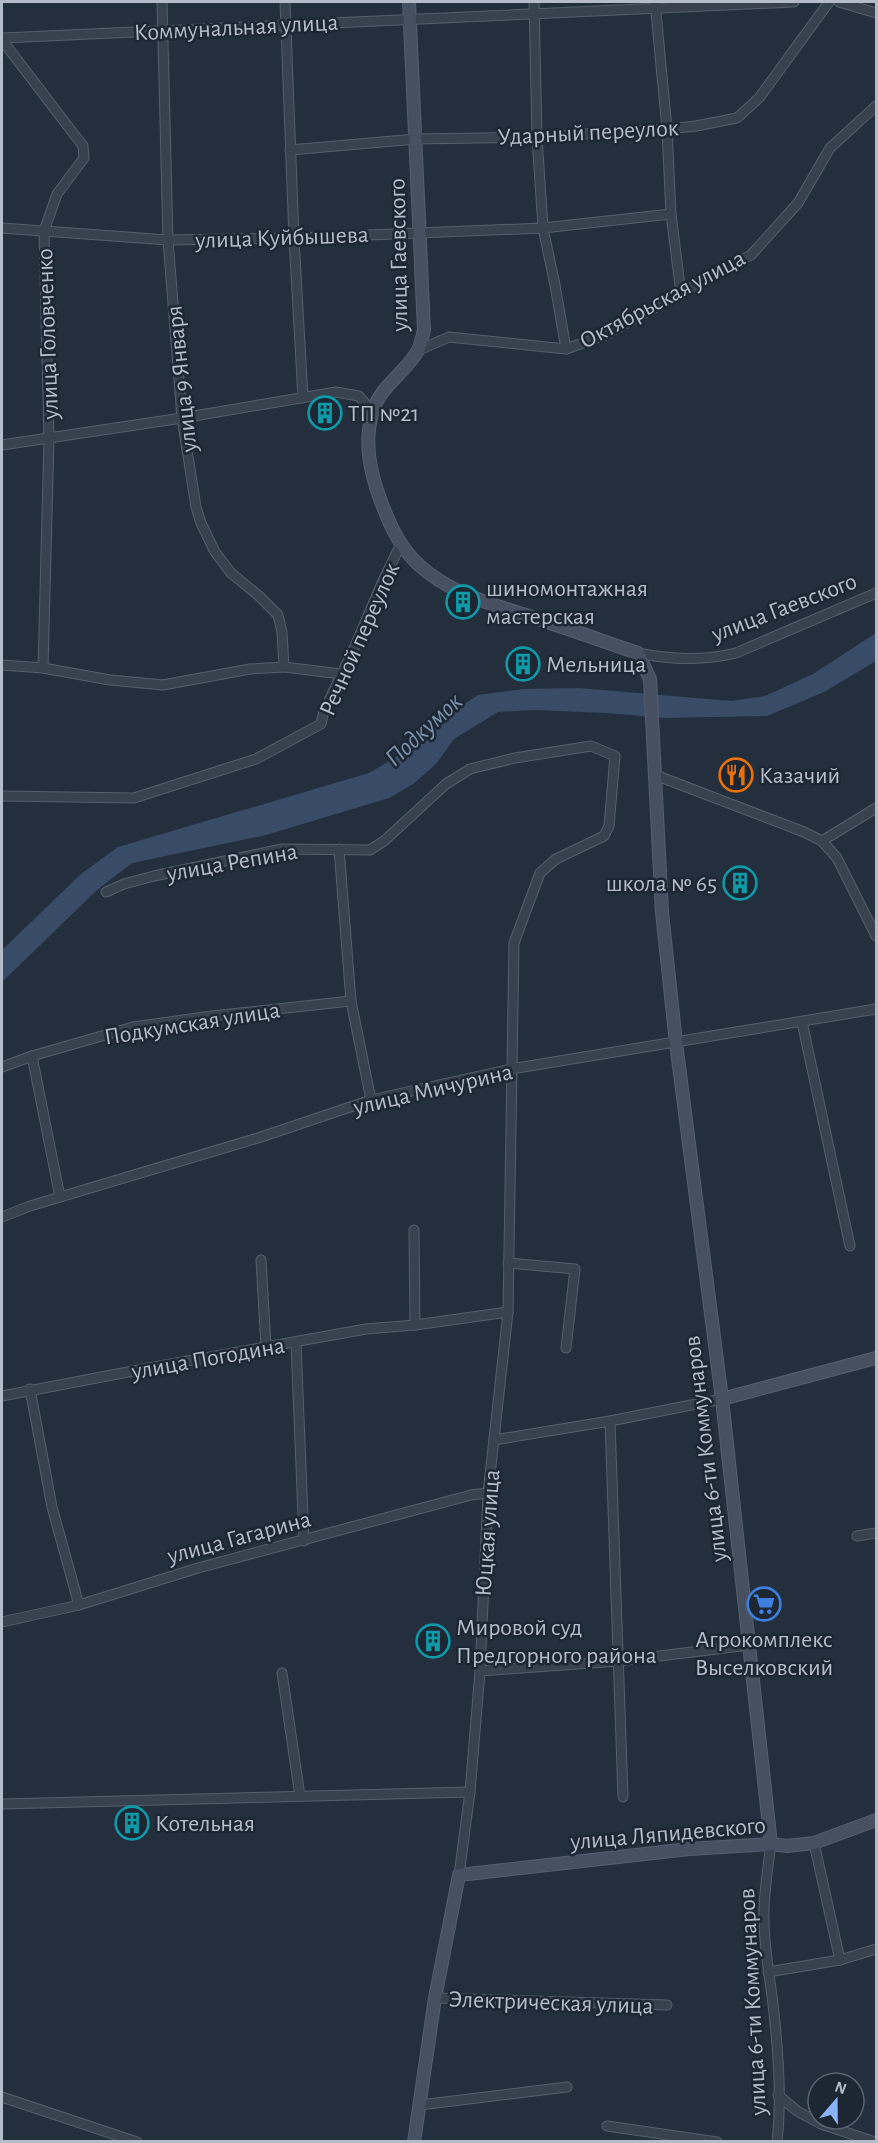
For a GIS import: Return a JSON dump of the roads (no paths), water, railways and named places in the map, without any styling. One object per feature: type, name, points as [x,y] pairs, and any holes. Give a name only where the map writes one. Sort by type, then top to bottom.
[{"type":"main road","name":"улица Гаевского","points":[[410,2],[424,330],[419,350],[381,394],[372,412],[368,440],[370,467],[388,520],[401,544],[418,564],[435,578],[465,594],[638,653]]},
{"type":"main road","name":"улица 6-ти Коммунаров","points":[[638,653],[650,679],[662,912],[676,1043],[722,1399],[771,1844]]},
{"type":"main road","points":[[722,1399],[876,1358]]},
{"type":"main road","name":"улица Ляпидевского","points":[[459,1875],[678,1851],[814,1843],[876,1821]]},
{"type":"main road","points":[[414,2142],[435,1998],[459,1875]]},
{"type":"street","name":"улица 9 Января","points":[[162,2],[168,240],[182,418],[201,523],[215,552],[231,573],[278,615],[282,632],[284,668]]},
{"type":"street","points":[[285,2],[303,398]]},
{"type":"street","points":[[534,2],[537,137],[543,228],[566,349]]},
{"type":"street","name":"Коммунальная улица","points":[[2,39],[655,5],[795,2]]},
{"type":"street","name":"Ударный переулок","points":[[290,150],[416,139],[537,137],[667,129],[696,126],[737,117],[759,98],[829,2]]},
{"type":"street","points":[[839,2],[876,14]]},
{"type":"street","points":[[655,5],[667,129],[671,214],[681,294]]},
{"type":"street","name":"улица Головченко","points":[[2,39],[83,146],[84,158],[57,194],[44,231],[49,438],[43,668]]},
{"type":"street","name":"Октябрьская улица","points":[[419,350],[449,336],[566,349],[605,335],[751,255],[798,202],[830,148],[876,106]]},
{"type":"street","name":"улица Куйбышева","points":[[2,228],[168,240],[294,238],[543,228],[671,214]]},
{"type":"street","points":[[2,445],[336,392],[359,396],[372,412]]},
{"type":"street","name":"Речной переулок","points":[[2,796],[134,798],[256,759],[321,724],[324,711],[401,544]]},
{"type":"street","name":"улица Гаевского","points":[[638,653],[686,660],[712,659],[736,653],[795,630],[876,594]]},
{"type":"street","points":[[2,665],[43,668],[110,680],[163,685],[249,669],[284,668],[341,674]]},
{"type":"street","name":"улица Репина","points":[[106,892],[124,884],[154,876],[282,849],[370,850],[384,841],[446,784],[470,769],[515,758],[591,746],[615,756]]},
{"type":"street","name":"Юцкая улица","points":[[459,1875],[471,1792],[480,1671],[488,1493],[508,1312],[514,943],[540,873],[556,860],[604,836],[609,826],[615,756]]},
{"type":"street","points":[[655,776],[804,832],[822,841],[837,858],[876,936]]},
{"type":"street","points":[[822,841],[876,808]]},
{"type":"street","points":[[339,849],[351,1001],[371,1100]]},
{"type":"street","name":"Подкумская улица","points":[[2,1067],[133,1027],[351,1001]]},
{"type":"street","name":"улица Мичурина","points":[[2,1217],[60,1197],[258,1138],[371,1100],[511,1069],[876,1009]]},
{"type":"street","points":[[802,1022],[850,1246]]},
{"type":"street","points":[[32,1056],[60,1197]]},
{"type":"street","points":[[414,1230],[415,1325]]},
{"type":"street","points":[[261,1260],[266,1347]]},
{"type":"street","points":[[508,1263],[575,1269],[566,1348]]},
{"type":"street","name":"улица Погодина","points":[[2,1396],[30,1389],[366,1329],[415,1325],[508,1312]]},
{"type":"street","points":[[296,1342],[304,1541]]},
{"type":"street","points":[[30,1389],[52,1507],[79,1605]]},
{"type":"street","points":[[494,1440],[610,1421],[722,1399]]},
{"type":"street","points":[[610,1421],[622,1797]]},
{"type":"street","name":"улица Гагарина","points":[[2,1622],[79,1605],[198,1568],[471,1495],[488,1493]]},
{"type":"street","points":[[856,1536],[876,1533]]},
{"type":"street","points":[[480,1671],[618,1661],[749,1645]]},
{"type":"street","points":[[282,1673],[300,1796]]},
{"type":"street","points":[[2,1804],[471,1792]]},
{"type":"street","points":[[814,1843],[840,1960]]},
{"type":"street","name":"улица 6-ти Коммунаров","points":[[771,1844],[764,1910],[768,1972],[776,2037],[779,2120],[777,2142]]},
{"type":"street","points":[[768,1972],[840,1960],[876,1949]]},
{"type":"street","name":"Электрическая улица","points":[[435,1998],[667,2005]]},
{"type":"street","points":[[420,2105],[567,2087]]},
{"type":"street","points":[[778,2095],[797,2111],[821,2124],[875,2142]]},
{"type":"street","points":[[2,2097],[137,2142]]},
{"type":"street","points":[[607,2126],[717,2142]]},
{"type":"water","points":[[876,633],[876,661],[824,692],[767,716],[664,718],[535,710],[498,712],[454,739],[436,764],[413,784],[389,798],[266,835],[132,863],[97,890],[2,982],[2,950],[81,874],[118,847],[369,773],[403,753],[446,716],[478,695],[524,689],[579,688],[731,701],[765,696],[813,674]]},
{"type":"place","name":"ТП №21","points":[[325,413]]},
{"type":"place","name":"шиномонтажная мастерская","points":[[463,602]]},
{"type":"place","name":"Мельница","points":[[523,664]]},
{"type":"place","name":"Казачий","points":[[736,775]]},
{"type":"place","name":"школа № 65","points":[[740,883]]},
{"type":"place","name":"Агрокомплекс Выселковский","points":[[764,1604]]},
{"type":"place","name":"Мировой суд Предгорного района","points":[[433,1641]]},
{"type":"place","name":"Котельная","points":[[132,1823]]},
{"type":"water label","name":"Подкумок","points":[[423,729]]}]
